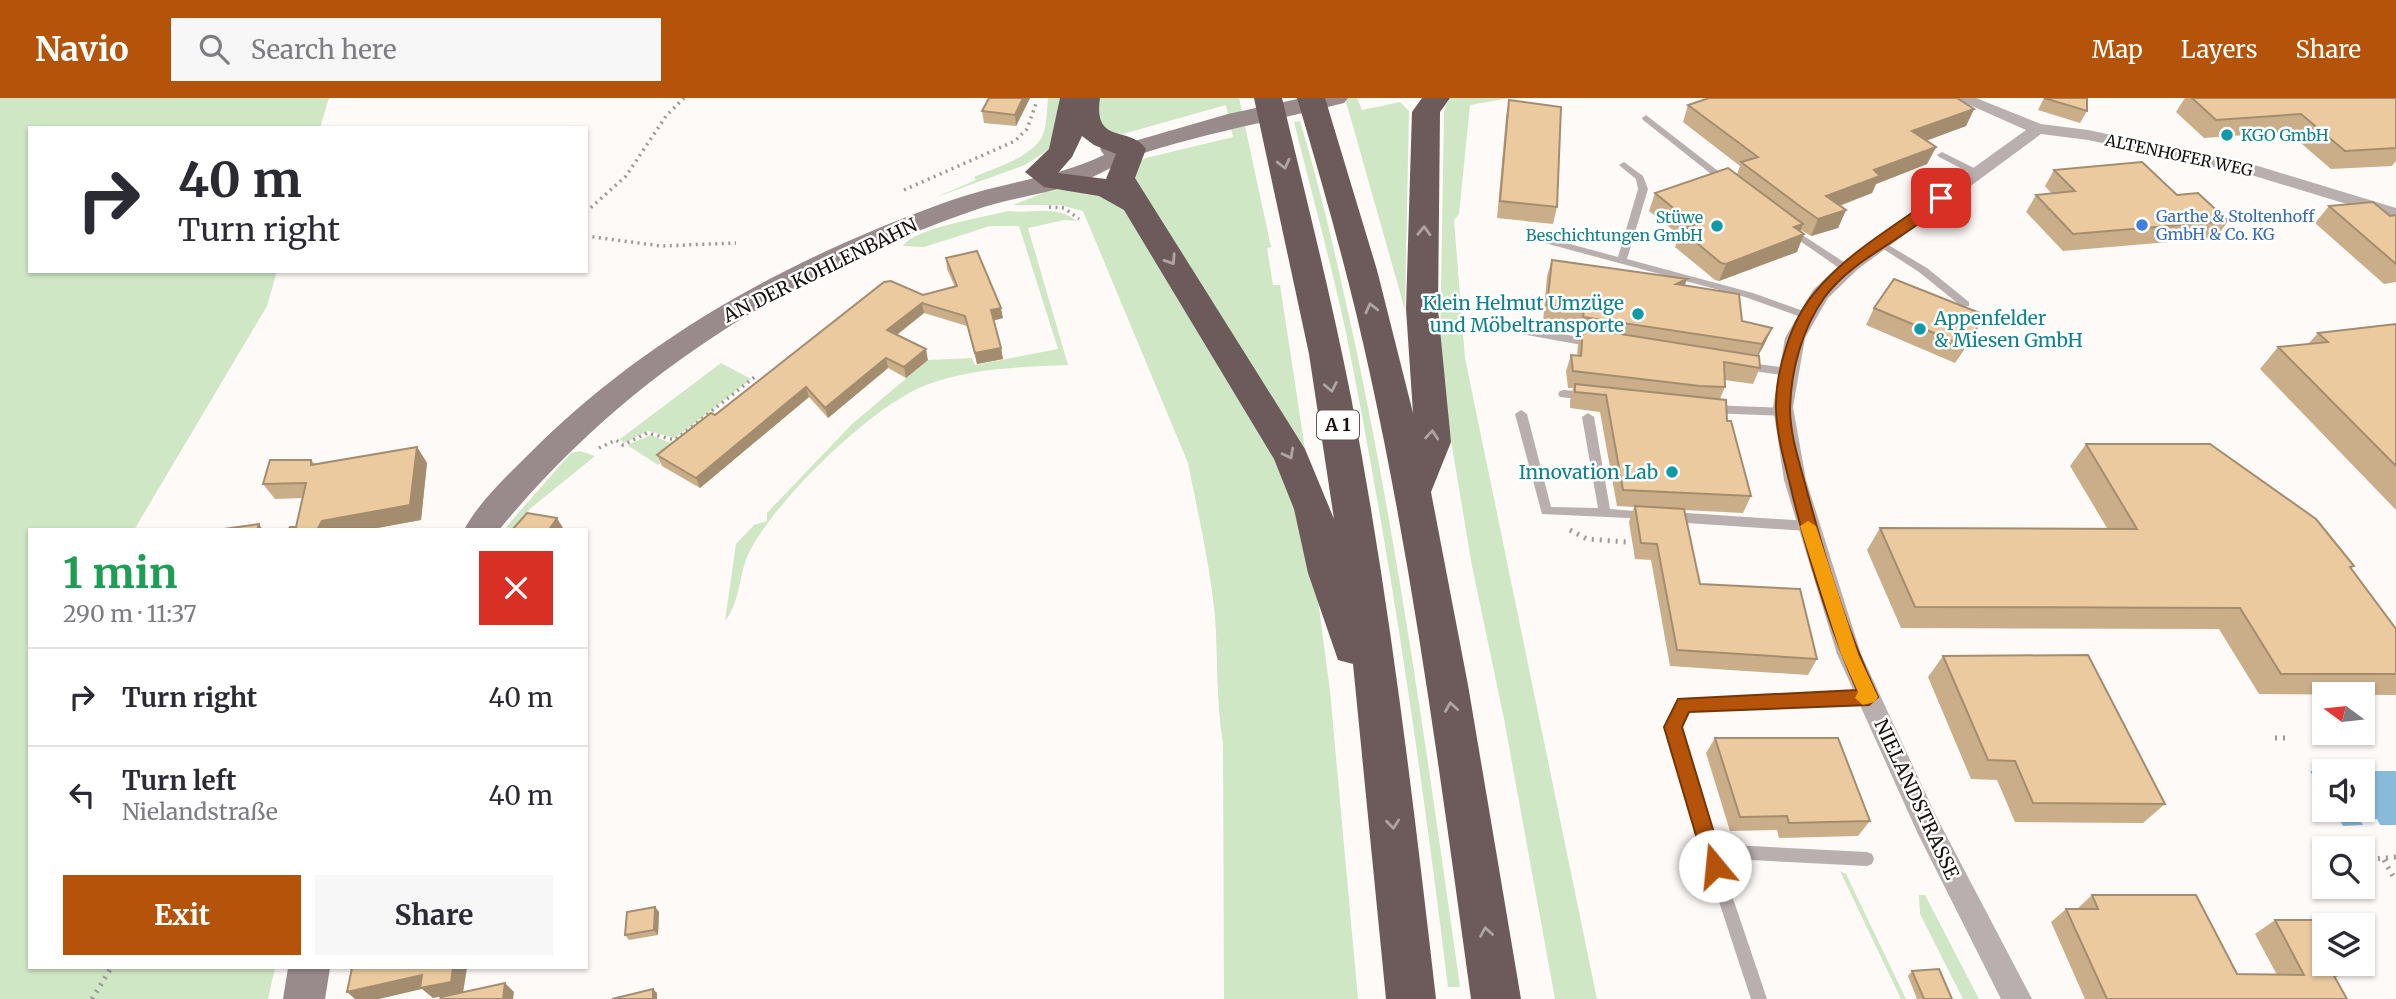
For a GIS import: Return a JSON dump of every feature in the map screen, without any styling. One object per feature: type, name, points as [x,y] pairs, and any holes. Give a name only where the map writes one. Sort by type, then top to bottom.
[{"type":"highway","points":[[1074,98],[1066,145],[1047,176],[1107,188],[1134,203]]},
{"type":"highway","points":[[1086,98],[1084,106],[1091,129],[1101,141],[1132,149],[1120,178],[1292,458],[1313,509],[1328,573],[1386,756]]},
{"type":"highway","name":"A 1","points":[[1268,98],[1303,246],[1341,440],[1386,756],[1411,999]]},
{"type":"highway","points":[[1311,98],[1353,236],[1387,375],[1442,649],[1496,999]]},
{"type":"highway","points":[[1411,495],[1433,442],[1422,309],[1425,103]]},
{"type":"main road","name":"AN DER KOHLENBAHN","points":[[482,528],[561,438],[637,373],[685,339],[738,308],[826,263],[919,222],[987,198],[1006,196],[1047,176],[1114,161],[1132,149],[1228,121],[1336,98]]},
{"type":"main road","points":[[304,999],[309,969]]},
{"type":"street","name":"ALTENHOFER WEG","points":[[1962,98],[2038,129],[2088,135],[2252,170],[2396,214]]},
{"type":"street","name":"NIELANDSTRASSE","points":[[2017,999],[1942,858],[1849,654],[1808,526],[1788,447],[1784,412],[1795,338],[1805,316],[1820,294],[1846,268],[2038,129]]},
{"type":"lane","points":[[1646,118],[1738,190]]},
{"type":"lane","points":[[1942,155],[1977,173]]},
{"type":"lane","points":[[1622,260],[1643,189],[1640,178],[1624,164]]},
{"type":"lane","points":[[1779,221],[1846,268]]},
{"type":"lane","points":[[1544,240],[1749,295],[1805,316]]},
{"type":"lane","points":[[1880,243],[1923,270],[1965,304]]},
{"type":"lane","points":[[1487,325],[1608,345]]},
{"type":"lane","points":[[1728,364],[1788,372]]},
{"type":"lane","points":[[1564,394],[1603,398]]},
{"type":"lane","points":[[1693,409],[1784,412]]},
{"type":"lane","points":[[1521,414],[1546,511],[1808,526]]},
{"type":"lane","points":[[1588,417],[1605,513]]},
{"type":"lane","points":[[1759,999],[1707,844],[1673,727],[1684,705],[1869,697]]},
{"type":"lane","points":[[1707,844],[1731,852],[1867,859]]},
{"type":"path","points":[[588,211],[611,196],[645,150],[665,112],[684,98]]},
{"type":"path","points":[[904,190],[1015,141],[1027,129],[1037,102]]},
{"type":"path","points":[[588,236],[666,248],[702,248],[736,243]]},
{"type":"path","points":[[675,440],[756,376]]},
{"type":"path","points":[[726,399],[734,403]]},
{"type":"path","points":[[595,450],[611,440],[616,440],[623,446],[647,433],[675,440],[686,446]]},
{"type":"path","points":[[1558,512],[1578,536],[1627,541]]},
{"type":"path","points":[[2275,738],[2288,738]]},
{"type":"path","points":[[2375,860],[2396,857]]},
{"type":"path","points":[[2384,860],[2394,878]]},
{"type":"path","points":[[92,999],[110,969]]},
{"type":"green space","points":[[0,98],[329,98],[321,126],[28,126],[28,273],[276,273],[267,306],[135,528],[28,528],[28,969],[275,969],[268,999],[0,999]]},
{"type":"green space","points":[[1048,98],[1067,98],[1054,146],[1025,165],[934,198],[976,180],[974,177],[1011,162],[1029,151],[1044,133]]},
{"type":"green space","points":[[1092,98],[1239,98],[1271,247],[1267,248],[1273,285],[1280,285],[1305,449],[1132,178],[1140,161],[1146,158],[1233,137],[1226,105],[1112,137],[1105,133]]},
{"type":"green space","points":[[1345,98],[1357,98],[1362,110],[1400,102],[1409,111],[1405,310]]},
{"type":"green space","points":[[1449,98],[1510,98],[1470,105],[1459,214],[1454,220],[1465,358],[1597,999],[1555,999],[1504,719],[1472,566],[1448,423],[1440,351],[1444,112]]},
{"type":"green space","points":[[1300,121],[1324,207],[1373,432],[1414,669],[1460,987],[1448,987],[1427,821],[1376,492],[1345,328],[1294,122]]},
{"type":"green space","points":[[1064,189],[1104,195],[1124,206],[1289,483],[1316,585],[1330,691],[1358,999],[1224,999],[1223,744],[1215,616],[1200,520],[1188,463],[1083,211],[1060,205],[1013,205],[1046,192]]},
{"type":"green space","points":[[1008,211],[1053,211],[1076,221],[1064,220],[1028,228],[1068,365],[996,369],[943,379],[904,396],[880,412],[829,455],[765,526],[744,565],[734,604],[725,621],[736,544],[754,525],[767,521],[767,513],[852,424],[928,360],[972,358],[975,365],[1058,349],[1019,226],[990,226],[924,247],[903,246],[921,234],[935,229]]},
{"type":"green space","points":[[721,363],[751,379],[675,438],[648,431],[624,443],[620,439]]},
{"type":"green space","points":[[651,435],[681,447],[658,465],[627,445]]},
{"type":"green space","points":[[580,451],[595,456],[531,508],[513,528],[506,527],[571,453]]},
{"type":"green space","points":[[1840,871],[1846,874],[1906,999],[1901,999]]},
{"type":"green space","points":[[1919,895],[1925,895],[1979,999],[1963,999],[1920,914]]},
{"type":"water","points":[[2375,771],[2396,771],[2396,825],[2380,825],[2377,819]]},
{"type":"water","points":[[2341,822],[2361,822],[2363,825],[2343,826]]},
{"type":"building","points":[[989,98],[1023,98],[1015,115],[982,111]]},
{"type":"building","points":[[1709,98],[1957,98],[1974,109],[1912,131],[1936,147],[1874,170],[1880,176],[1826,196],[1846,210],[1818,219],[1741,162],[1758,157],[1688,105]]},
{"type":"building","points":[[2044,98],[2087,98],[2087,111]]},
{"type":"building","points":[[2192,98],[2396,98],[2396,148],[2345,151],[2301,114],[2216,120]]},
{"type":"building","points":[[1509,100],[1561,107],[1557,207],[1500,201]]},
{"type":"building","points":[[2142,162],[2177,195],[2198,193],[2228,221],[2073,234],[2036,195],[2075,191],[2054,170]]},
{"type":"building","name":"Stüwe Beschichtungen GmbH","points":[[1728,168],[1803,224],[1794,227],[1804,234],[1726,264],[1721,263],[1681,230],[1694,225],[1655,193]]},
{"type":"building","points":[[2373,202],[2390,216],[2396,215],[2396,264],[2329,206]]},
{"type":"building","points":[[977,251],[1001,308],[991,310],[1001,348],[975,353],[965,316],[922,303],[887,330],[926,349],[904,367],[886,358],[825,408],[806,387],[696,478],[657,455],[711,413],[715,415],[884,282],[891,281],[923,295],[957,286],[946,258]]},
{"type":"building","name":"Klein Helmut Umzüge und Möbeltransporte","points":[[1552,260],[1687,279],[1676,284],[1739,294],[1742,321],[1772,328],[1762,344],[1583,317],[1584,310],[1547,305]]},
{"type":"building","points":[[1894,279],[1985,315],[1965,346],[1874,308]]},
{"type":"building","points":[[2396,324],[2396,466],[2278,347],[2328,342],[2318,333]]},
{"type":"building","points":[[1583,328],[1759,356],[1760,368],[1724,362],[1725,387],[1573,371],[1571,355],[1581,356]]},
{"type":"building","points":[[1575,384],[1726,400],[1727,421],[1731,421],[1751,496],[1623,490],[1606,395],[1575,392]]},
{"type":"building","points":[[2086,444],[2210,444],[2316,519],[2354,566],[2350,567],[2396,629],[2396,674],[2281,674],[2240,608],[1915,607],[1880,528],[2137,529]]},
{"type":"building","points":[[417,447],[410,505],[322,521],[318,528],[289,528],[296,527],[306,483],[263,484],[270,460],[311,460],[311,465]]},
{"type":"building","points":[[1635,506],[1684,509],[1700,584],[1800,589],[1817,659],[1677,650],[1657,544],[1641,543]]},
{"type":"building","points":[[527,513],[557,518],[550,528],[514,528]]},
{"type":"building","points":[[259,524],[258,528],[231,528]]},
{"type":"building","points":[[2088,655],[2165,804],[2033,803],[2015,761],[1988,760],[1943,656]]},
{"type":"building","points":[[1715,738],[1838,738],[1870,821],[1789,823],[1787,816],[1740,817]]},
{"type":"building","points":[[2092,895],[2196,895],[2237,974],[2304,975],[2275,920],[2312,920],[2312,976],[2334,976],[2347,999],[2107,999],[2066,909],[2098,909]]},
{"type":"building","points":[[655,907],[654,930],[625,935],[627,912]]},
{"type":"building","points":[[352,969],[453,969],[451,982],[420,988],[422,975],[347,992]]},
{"type":"building","points":[[1939,969],[1952,999],[1924,999],[1912,971]]},
{"type":"building","points":[[505,983],[503,999],[440,999],[441,997]]},
{"type":"building","points":[[653,989],[653,999],[612,999]]},
{"type":"slow traffic","points":[[1808,526],[1849,654],[1869,697],[1863,698]]},
{"type":"place","name":"KGO GmbH","points":[[2227,135]]},
{"type":"place","name":"Garthe & Stoltenhoff GmbH & Co. KG","points":[[2142,225]]},
{"type":"place","name":"Stüwe Beschichtungen GmbH","points":[[1717,226]]},
{"type":"place","name":"Klein Helmut Umzüge und Möbeltransporte","points":[[1638,314]]},
{"type":"place","name":"Appenfelder & Miesen GmbH","points":[[1920,329]]},
{"type":"place","name":"Innovation Lab","points":[[1672,472]]},
{"type":"route","points":[[1715,866],[1673,727],[1684,705],[1869,697],[1849,654],[1816,555],[1795,480],[1783,407],[1795,338],[1805,316],[1820,294],[1846,268],[1941,198]]}]
